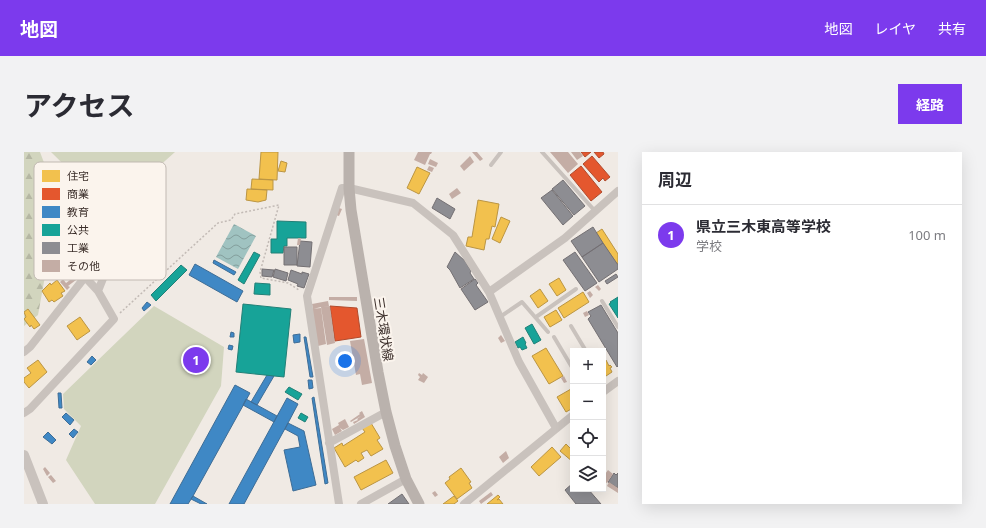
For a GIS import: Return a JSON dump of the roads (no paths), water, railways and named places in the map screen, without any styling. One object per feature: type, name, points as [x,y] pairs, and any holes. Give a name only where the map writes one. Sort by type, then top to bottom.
[{"type":"main road","name":"三木環状線","points":[[349,152],[349,188],[354,233],[378,372],[395,446],[406,479],[419,504]]},
{"type":"street","points":[[339,504],[307,296],[342,188],[349,188],[413,203],[454,235],[489,292],[519,362],[556,428]]},
{"type":"street","points":[[489,292],[565,238],[618,191]]},
{"type":"street","points":[[24,352],[30,347],[83,280]]},
{"type":"street","points":[[24,413],[30,409],[114,318],[98,291],[88,280]]},
{"type":"street","points":[[98,291],[102,280]]},
{"type":"street","points":[[606,390],[618,381]]},
{"type":"street","points":[[329,443],[386,412]]},
{"type":"street","points":[[464,504],[570,417]]},
{"type":"street","points":[[24,454],[43,504]]},
{"type":"street","points":[[361,504],[406,479]]},
{"type":"lane","points":[[491,165],[501,152]]},
{"type":"lane","points":[[542,152],[595,211]]},
{"type":"lane","points":[[536,317],[576,289]]},
{"type":"lane","points":[[602,301],[618,326]]},
{"type":"lane","points":[[500,317],[522,302],[548,332]]},
{"type":"lane","points":[[571,326],[584,348]]},
{"type":"lane","points":[[554,337],[570,364]]},
{"type":"water","points":[[234,224],[256,236],[238,269],[216,257]]},
{"type":"place","name":"県立三木東高等学校","points":[[196,360]]}]
